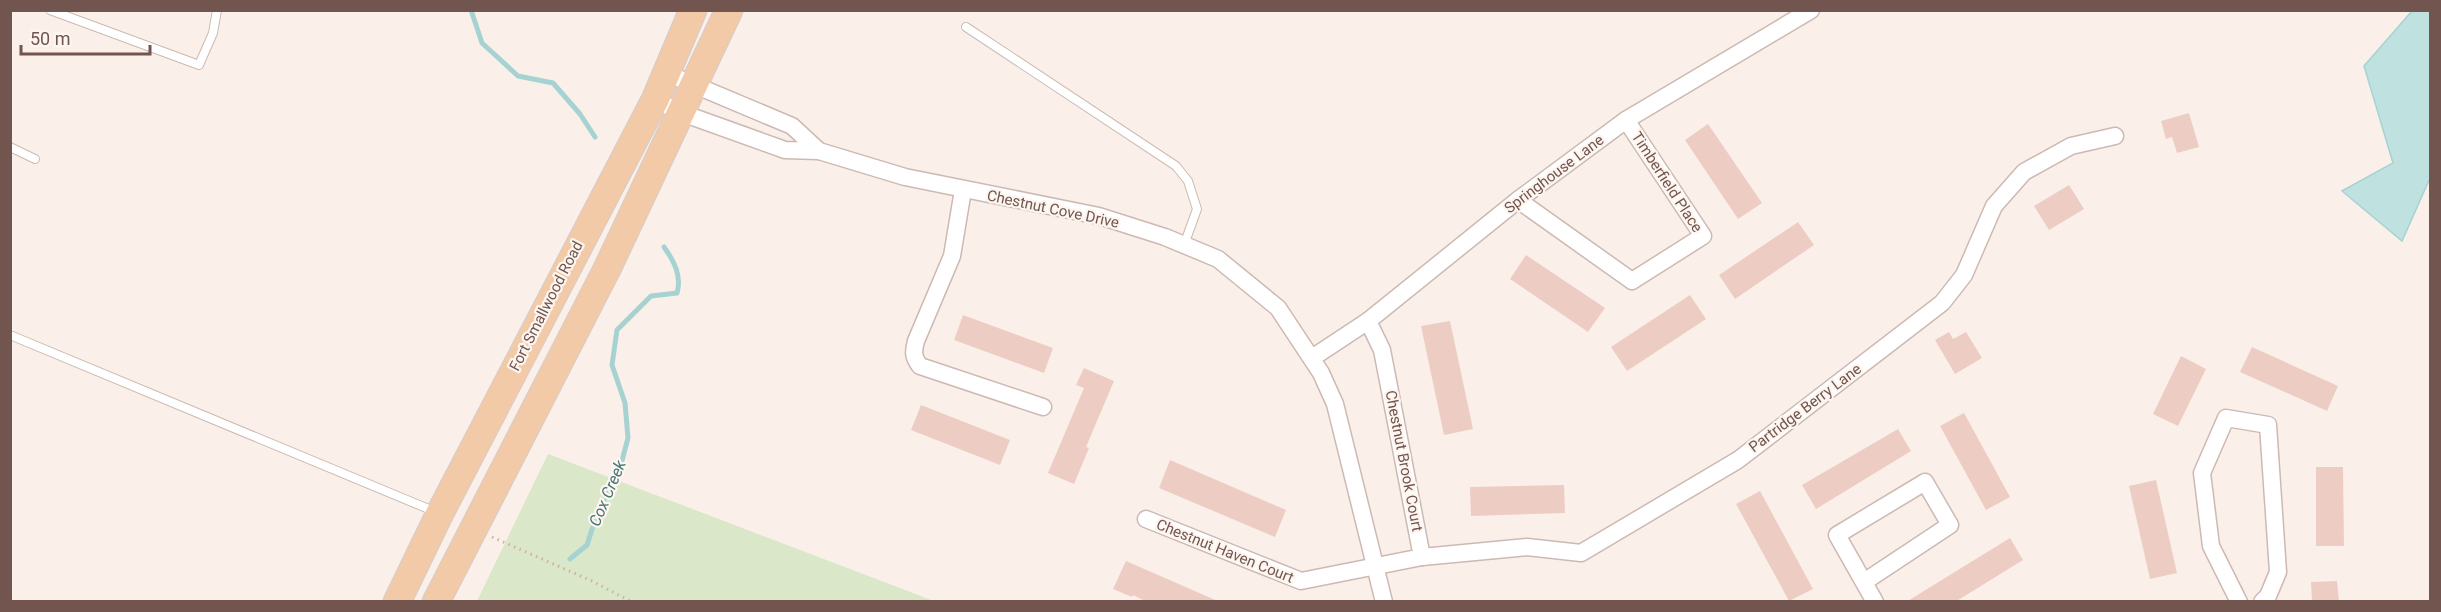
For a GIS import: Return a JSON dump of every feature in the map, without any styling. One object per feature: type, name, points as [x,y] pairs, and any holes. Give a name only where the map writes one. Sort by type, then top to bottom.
[{"type":"main road","name":"Fort Smallwood Road","points":[[397,602],[440,513],[655,100],[693,10]]},
{"type":"main road","points":[[436,602],[607,269],[729,10]]},
{"type":"street","name":"Springhouse Lane","points":[[1312,358],[1368,321],[1518,200],[1626,120],[1810,10]]},
{"type":"street","name":"Chestnut Cove Drive","points":[[666,73],[792,126],[819,151]]},
{"type":"street","name":"Chestnut Cove Drive","points":[[655,100],[682,113],[785,150],[819,151],[905,177],[1100,216],[1218,259],[1278,308],[1312,358],[1335,404],[1384,602]]},
{"type":"street","name":"Timberfield Place","points":[[1518,200],[1632,281],[1703,236],[1626,120]]},
{"type":"street","name":"Partridge Berry Lane","points":[[1422,557],[1527,547],[1581,553],[1738,459],[1942,303],[1964,275],[1994,206],[2024,172],[2071,146],[2115,136]]},
{"type":"street","points":[[963,190],[952,256],[913,353],[920,366],[1043,407]]},
{"type":"street","name":"Chestnut Brook Court","points":[[1368,321],[1382,350],[1422,557]]},
{"type":"street","points":[[2239,602],[2211,546],[2202,473],[2226,418],[2268,425],[2278,572],[2268,596],[2262,602]]},
{"type":"street","points":[[1864,582],[1950,525],[1925,482],[1837,536],[1875,602]]},
{"type":"street","name":"Chestnut Haven Court","points":[[1146,519],[1301,581],[1374,566]]},
{"type":"street","points":[[1374,566],[1422,557]]},
{"type":"lane","points":[[51,10],[199,65],[213,33],[217,10]]},
{"type":"lane","points":[[966,27],[1176,166],[1188,181],[1197,208],[1184,245]]},
{"type":"lane","points":[[10,147],[35,159]]},
{"type":"lane","points":[[10,335],[440,513]]},
{"type":"path","points":[[472,528],[592,581],[632,602]]},
{"type":"green space","points":[[548,454],[934,601],[477,601]]},
{"type":"water","points":[[2412,11],[2430,11],[2430,178],[2402,241],[2342,191],[2393,163],[2364,66]]},
{"type":"building","points":[[2189,113],[2199,147],[2177,153],[2172,137],[2166,139],[2161,121]]},
{"type":"building","points":[[1708,124],[1762,203],[1738,219],[1685,140]]},
{"type":"building","points":[[2069,185],[2084,209],[2049,230],[2034,206]]},
{"type":"building","points":[[1798,222],[1814,245],[1735,299],[1719,275]]},
{"type":"building","points":[[1526,255],[1605,308],[1588,332],[1510,279]]},
{"type":"building","points":[[1690,295],[1706,319],[1627,371],[1611,347]]},
{"type":"building","points":[[963,315],[1053,348],[1044,373],[954,340]]},
{"type":"building","points":[[1450,321],[1473,429],[1444,435],[1421,326]]},
{"type":"building","points":[[1949,332],[1953,339],[1966,332],[1982,358],[1955,374],[1935,340]]},
{"type":"building","points":[[2252,347],[2338,386],[2327,411],[2240,372]]},
{"type":"building","points":[[2181,356],[2206,369],[2178,426],[2153,414]]},
{"type":"building","points":[[1084,368],[1114,381],[1086,447],[1089,448],[1074,484],[1048,473],[1084,388],[1076,385]]},
{"type":"building","points":[[921,405],[1010,440],[1000,465],[911,430]]},
{"type":"building","points":[[1964,413],[2010,497],[1986,510],[1940,426]]},
{"type":"building","points":[[1898,429],[1911,451],[1816,509],[1802,485]]},
{"type":"building","points":[[1170,460],[1286,510],[1275,537],[1159,488]]},
{"type":"building","points":[[2316,467],[2343,467],[2344,546],[2316,546]]},
{"type":"building","points":[[2156,480],[2177,573],[2150,579],[2129,486]]},
{"type":"building","points":[[1564,485],[1565,513],[1471,516],[1470,487]]},
{"type":"building","points":[[1760,491],[1813,589],[1789,601],[1736,504]]},
{"type":"building","points":[[2010,538],[2023,560],[1955,602],[1906,602]]},
{"type":"building","points":[[1126,561],[1220,602],[1147,602],[1113,589]]},
{"type":"building","points":[[2337,581],[2339,602],[2312,602],[2311,582]]},
{"type":"waterway","name":"Cox Creek","points":[[471,10],[482,43],[518,76],[553,83],[580,114],[595,137]]},
{"type":"waterway","name":"Cox Creek","points":[[570,559],[587,545],[599,508],[619,472],[628,438],[625,403],[612,365],[617,330],[651,296],[677,293],[676,269],[664,247]]}]
